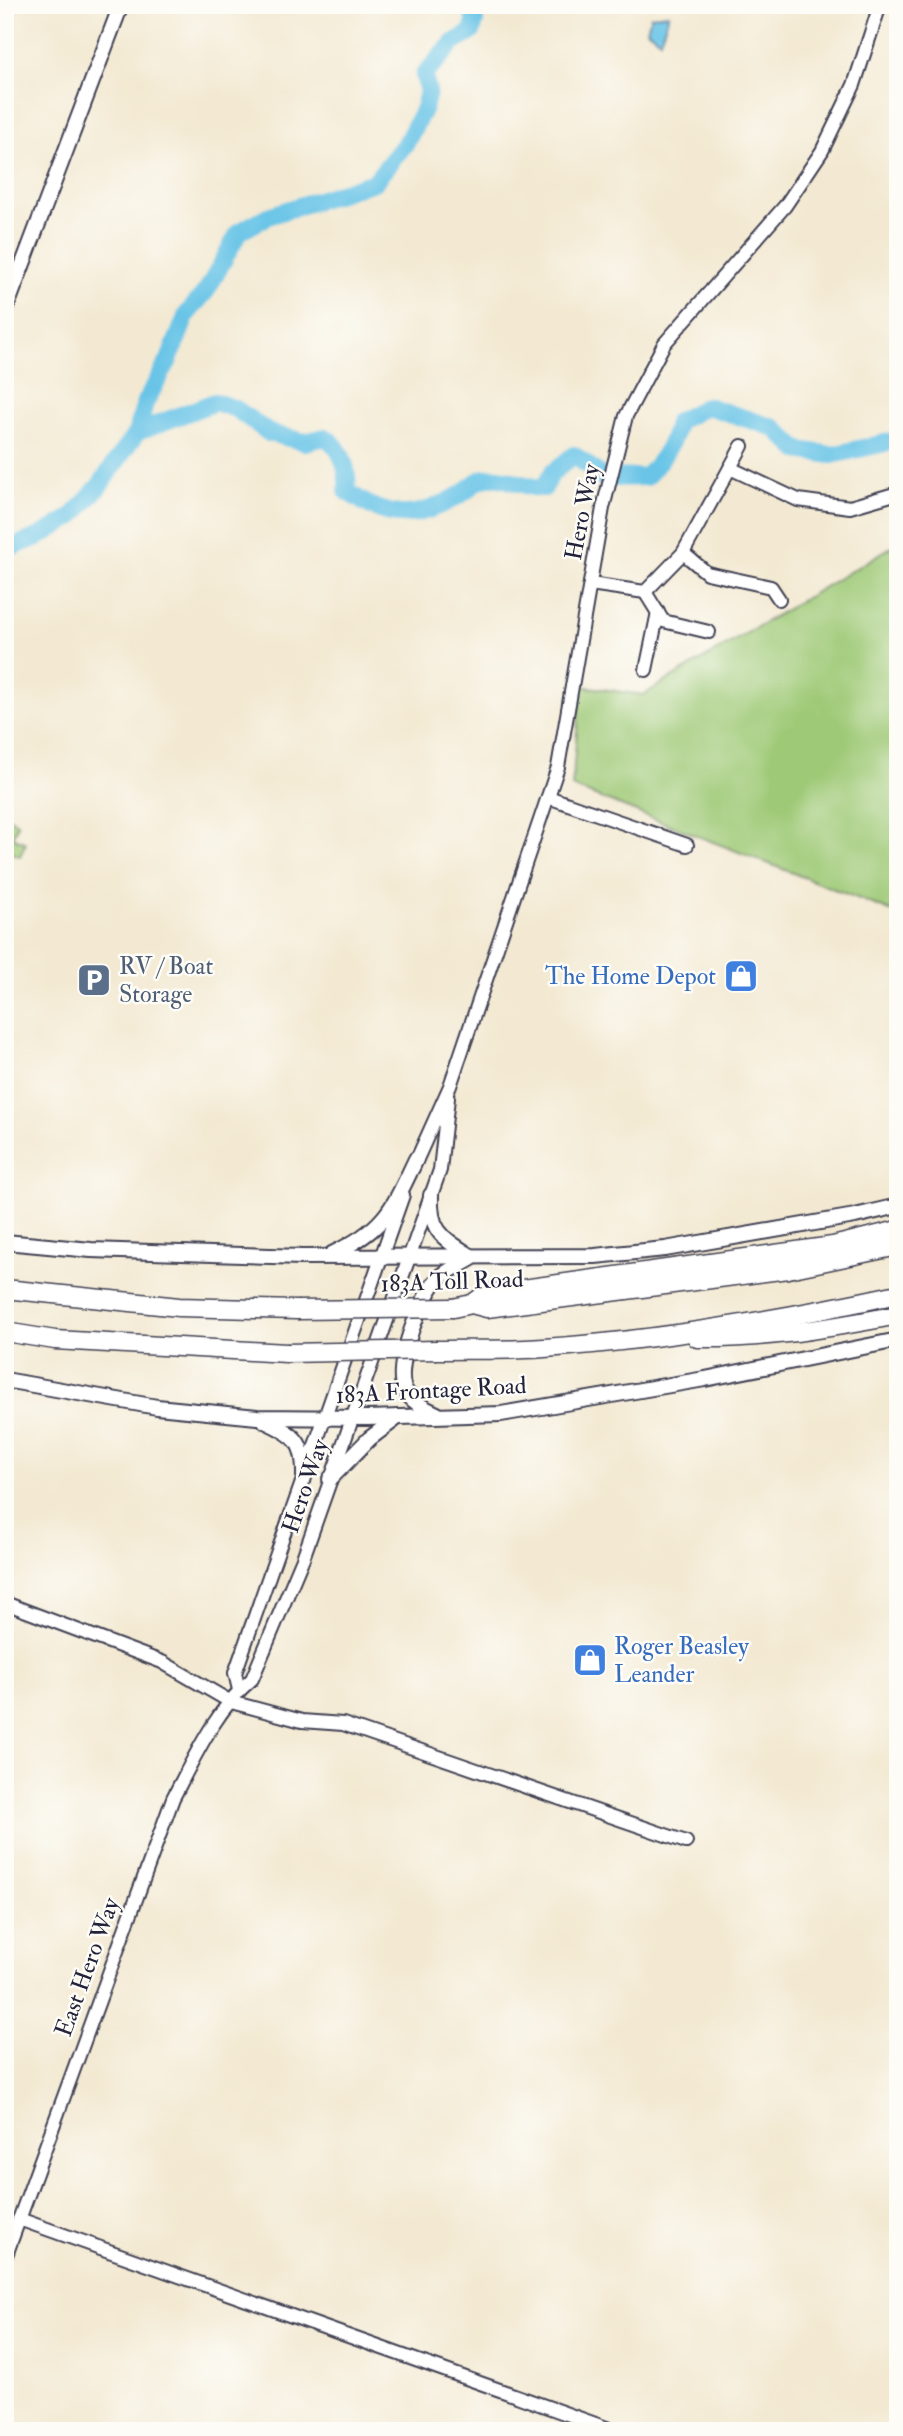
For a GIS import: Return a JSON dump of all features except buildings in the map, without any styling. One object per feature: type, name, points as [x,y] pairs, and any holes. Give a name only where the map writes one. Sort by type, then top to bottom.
[{"type":"highway","points":[[472,1304],[486,1294],[820,1248],[898,1230]]},
{"type":"highway","name":"183A Toll Road","points":[[5,1289],[179,1307],[297,1310],[453,1308],[472,1304],[487,1308],[736,1277],[898,1246]]},
{"type":"highway","points":[[5,1332],[55,1340],[287,1353],[543,1348],[648,1338],[829,1309],[898,1294]]},
{"type":"highway","points":[[648,1338],[735,1339],[831,1328],[898,1315]]},
{"type":"main road","points":[[5,311],[121,5]]},
{"type":"main road","points":[[326,1256],[351,1245],[380,1225],[393,1207],[416,1159]]},
{"type":"main road","points":[[431,1195],[432,1224],[443,1236],[473,1258]]},
{"type":"main road","points":[[5,1242],[90,1250],[326,1256],[596,1256],[665,1248],[855,1216],[898,1206]]},
{"type":"main road","points":[[440,1416],[410,1397],[402,1385],[401,1369],[420,1305],[430,1289],[440,1278],[473,1258]]},
{"type":"main road","name":"183A Frontage Road","points":[[5,1380],[157,1408],[257,1417],[352,1418],[500,1414],[602,1398],[898,1340]]},
{"type":"main road","points":[[257,1417],[288,1431],[298,1442],[305,1456],[304,1478]]},
{"type":"main road","points":[[330,1479],[369,1439],[398,1417]]},
{"type":"street","name":"Hero Way","points":[[239,1690],[235,1673],[416,1159],[450,1086],[548,797],[569,715],[606,494],[626,416],[664,344],[785,206],[822,151],[854,85],[880,5]]},
{"type":"street","points":[[645,592],[683,553],[742,446]]},
{"type":"street","points":[[730,468],[799,500],[850,507],[898,493]]},
{"type":"street","points":[[683,553],[707,573],[771,587],[779,599]]},
{"type":"street","points":[[590,584],[645,592],[663,621],[709,632]]},
{"type":"street","points":[[646,670],[658,612]]},
{"type":"street","points":[[548,797],[687,845]]},
{"type":"street","name":"Hero Way","points":[[231,1702],[239,1690],[252,1679],[272,1637],[352,1418],[440,1170],[450,1086]]},
{"type":"street","points":[[5,1603],[162,1661],[231,1702],[302,1721],[343,1724],[686,1842]]},
{"type":"street","name":"East Hero Way","points":[[5,2258],[173,1798],[200,1747],[231,1702]]},
{"type":"street","points":[[19,2219],[615,2431]]},
{"type":"green space","points":[[898,543],[898,914],[572,787],[581,686],[643,695]]},
{"type":"green space","points":[[5,814],[18,824],[12,837],[26,843],[20,856],[5,850]]},
{"type":"water","points":[[669,14],[660,40],[647,30],[651,16]]},
{"type":"waterway","points":[[5,550],[40,536],[72,517],[100,485],[137,432],[145,403],[169,360],[187,314],[207,290],[239,232],[268,216],[374,182],[406,143],[424,108],[428,92],[424,75],[453,43],[472,32],[475,21],[469,5]]},
{"type":"waterway","points":[[137,432],[215,402],[236,409],[269,433],[305,442],[325,437],[336,447],[344,461],[347,491],[377,509],[404,514],[432,509],[463,493],[478,481],[488,478],[544,488],[552,473],[574,455],[604,478],[646,477],[670,445],[677,422],[707,406],[775,428],[798,450],[832,455],[898,440]]},
{"type":"place","name":"The Home Depot","points":[[741,976]]},
{"type":"place","name":"RV / Boat Storage","points":[[94,980]]},
{"type":"place","name":"Roger Beasley Leander","points":[[590,1660]]}]
